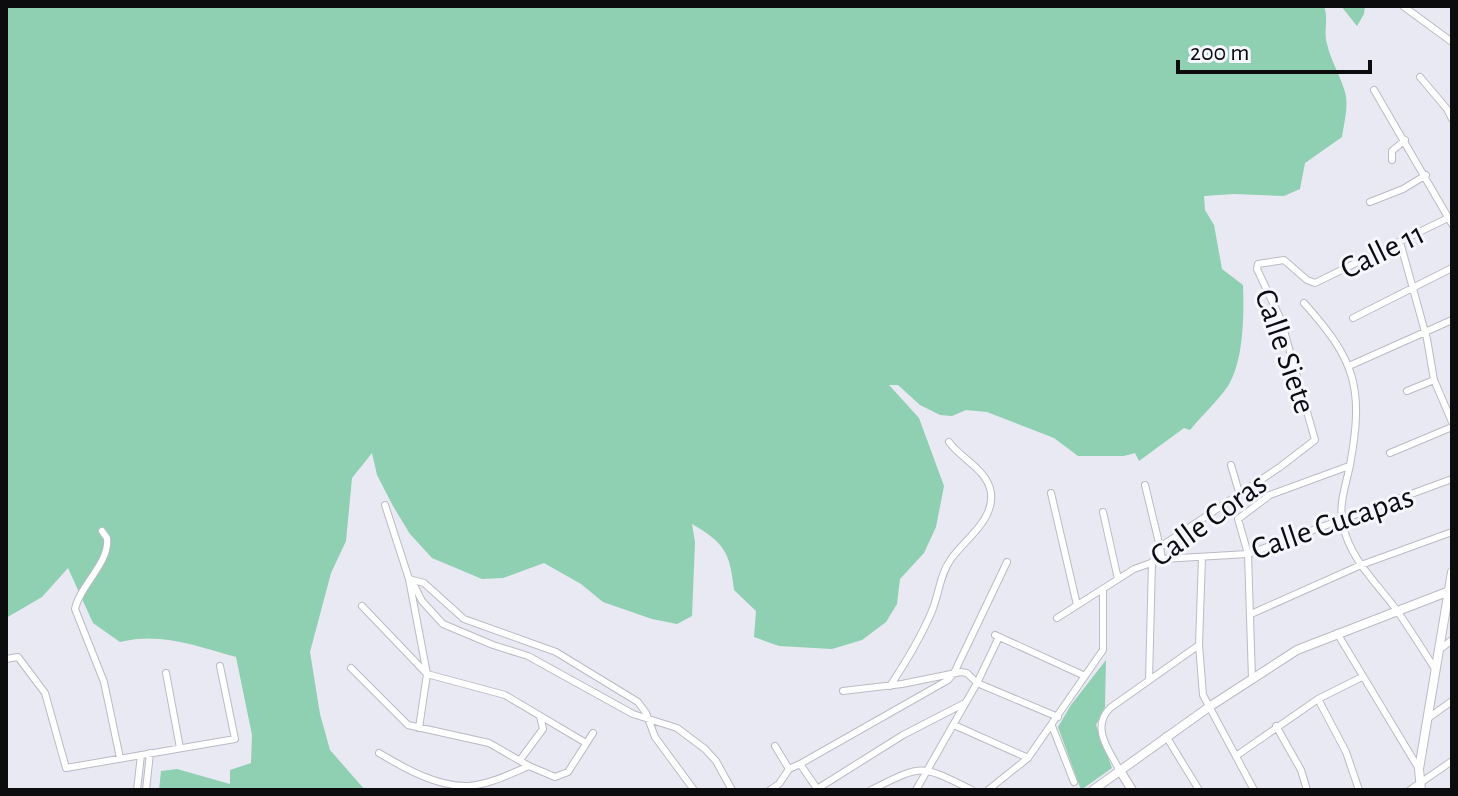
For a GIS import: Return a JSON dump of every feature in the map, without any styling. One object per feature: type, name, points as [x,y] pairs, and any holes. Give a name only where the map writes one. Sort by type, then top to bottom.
[{"type":"main road","points":[[1420,787],[1419,769],[1452,572]]},
{"type":"main road","points":[[1093,790],[1166,736],[1297,650],[1450,590]]},
{"type":"main road","points":[[1119,769],[1132,790]]},
{"type":"street","points":[[1403,6],[1452,42]]},
{"type":"street","points":[[1420,77],[1452,119]]},
{"type":"street","points":[[1374,90],[1451,220]]},
{"type":"street","points":[[1392,160],[1392,151],[1405,140]]},
{"type":"street","points":[[1370,202],[1403,189],[1426,175]]},
{"type":"street","name":"Calle 11","points":[[1258,264],[1290,262],[1307,280],[1315,283],[1451,220]]},
{"type":"street","points":[[1390,453],[1452,424],[1434,380],[1414,286],[1400,242]]},
{"type":"street","name":"Calle Siete","points":[[1258,264],[1257,269],[1281,320],[1315,440]]},
{"type":"street","points":[[1353,318],[1452,268]]},
{"type":"street","points":[[1304,303],[1325,327],[1353,376],[1357,420],[1342,498],[1345,535],[1361,565],[1397,610],[1435,669]]},
{"type":"street","points":[[1349,366],[1452,320]]},
{"type":"street","points":[[1407,391],[1434,380]]},
{"type":"street","name":"Calle Coras","points":[[1057,618],[1118,579],[1162,559],[1160,547],[1315,440]]},
{"type":"street","points":[[890,686],[932,611],[948,564],[979,528],[990,505],[989,485],[983,474],[949,442]]},
{"type":"street","points":[[1231,465],[1239,492]]},
{"type":"street","name":"Calle Coras","points":[[1248,554],[1238,519],[1270,495],[1349,466]]},
{"type":"street","name":"Calle Cucapas","points":[[1162,559],[1248,554],[1342,522],[1452,479]]},
{"type":"street","points":[[1145,485],[1160,547]]},
{"type":"street","points":[[1051,493],[1077,605]]},
{"type":"street","points":[[385,505],[409,582],[427,674],[419,728]]},
{"type":"street","points":[[1103,512],[1118,579]]},
{"type":"street","points":[[102,531],[107,538],[106,551],[77,597],[75,609],[104,682],[120,758]]},
{"type":"street","points":[[1251,614],[1361,565],[1452,532]]},
{"type":"street","points":[[1248,554],[1252,679]]},
{"type":"street","points":[[1202,557],[1199,645],[1203,695],[1254,790]]},
{"type":"street","points":[[770,790],[779,784],[789,769],[943,684],[954,673],[1007,562]]},
{"type":"street","points":[[1149,680],[1152,562]]},
{"type":"street","points":[[409,582],[424,583],[464,619],[556,652],[638,702],[652,720],[655,737],[694,790]]},
{"type":"street","points":[[409,582],[443,624],[528,656],[633,714],[677,728],[716,761],[732,790]]},
{"type":"street","points":[[988,790],[1028,758],[1103,650],[1103,589]]},
{"type":"street","points":[[362,606],[427,674],[505,695],[586,743]]},
{"type":"street","points":[[1337,633],[1419,769]]},
{"type":"street","points":[[916,790],[977,683],[997,636],[1085,676]]},
{"type":"street","points":[[1437,651],[1452,640]]},
{"type":"street","points":[[1119,769],[1106,744],[1101,722],[1110,708],[1199,645]]},
{"type":"street","points":[[6,659],[18,657],[45,693],[66,768],[235,739],[220,666]]},
{"type":"street","points":[[351,668],[402,720],[419,728],[489,743],[555,777],[568,772],[593,733]]},
{"type":"street","points":[[574,680],[580,668]]},
{"type":"street","points":[[166,673],[180,748]]},
{"type":"street","points":[[843,691],[967,673],[977,683],[1058,717]]},
{"type":"street","points":[[1236,756],[1318,699],[1362,677]]},
{"type":"street","points":[[1318,699],[1346,752],[1359,790]]},
{"type":"street","points":[[1427,719],[1452,701]]},
{"type":"street","points":[[800,764],[817,789],[903,735],[965,703]]},
{"type":"street","points":[[520,760],[543,729],[538,713]]},
{"type":"street","points":[[954,725],[1028,758]]},
{"type":"street","points":[[1052,726],[1074,782]]},
{"type":"street","points":[[1276,726],[1301,770],[1307,790]]},
{"type":"street","points":[[1166,736],[1199,790]]},
{"type":"street","points":[[775,746],[789,769]]},
{"type":"street","points":[[146,790],[150,753]]},
{"type":"street","points":[[379,753],[408,770],[468,786],[504,777],[529,766]]},
{"type":"street","points":[[137,790],[141,755]]},
{"type":"street","points":[[1410,790],[1420,787],[1452,761]]},
{"type":"street","points":[[871,790],[907,773],[928,768],[972,790]]},
{"type":"street","points":[[441,790],[442,781]]},
{"type":"green space","points":[[6,6],[1324,6],[1327,44],[1345,92],[1346,108],[1342,137],[1305,163],[1300,189],[1284,196],[1204,196],[1205,210],[1214,225],[1222,269],[1243,285],[1240,351],[1228,386],[1190,430],[1184,428],[1139,461],[1135,453],[1124,456],[1078,456],[1054,438],[987,412],[966,410],[952,416],[940,415],[920,405],[898,385],[889,385],[919,418],[944,486],[936,527],[924,553],[900,579],[897,604],[886,622],[862,640],[832,649],[779,646],[754,637],[756,611],[734,590],[724,550],[712,537],[692,524],[695,542],[692,616],[677,624],[603,602],[581,584],[544,563],[503,578],[482,579],[432,558],[410,534],[377,475],[372,453],[352,478],[346,541],[331,573],[310,652],[320,714],[330,750],[365,790],[159,790],[161,771],[177,769],[230,784],[230,770],[251,763],[252,735],[236,657],[164,639],[120,642],[93,623],[68,568],[42,597],[6,618]]},
{"type":"green space","points":[[1341,6],[1365,6],[1357,26]]},
{"type":"green space","points":[[1106,660],[1105,707],[1096,725],[1112,768],[1081,790],[1058,727]]}]
